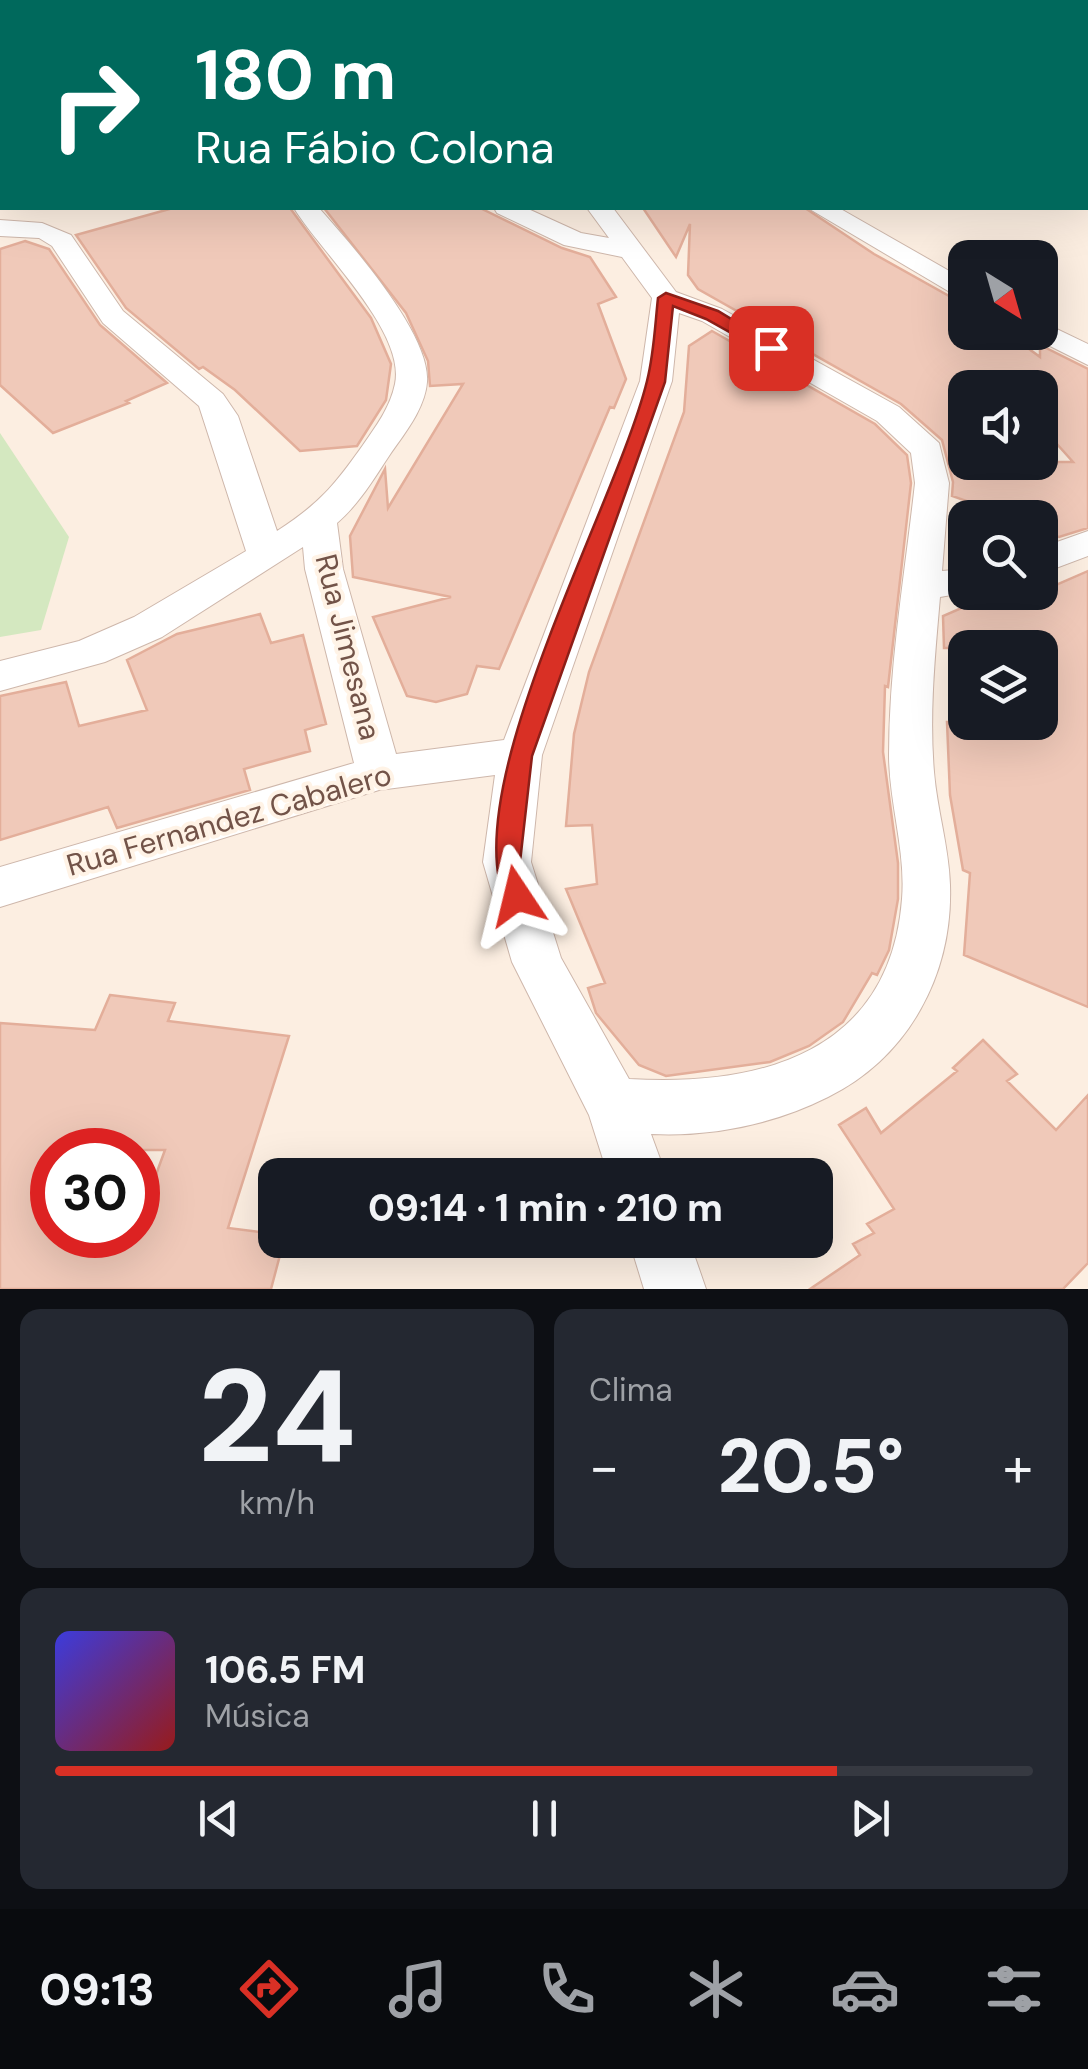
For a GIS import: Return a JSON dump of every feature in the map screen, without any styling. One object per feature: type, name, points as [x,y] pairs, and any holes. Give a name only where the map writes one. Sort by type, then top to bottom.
[{"type":"street","points":[[0,676],[91,652],[134,633],[320,520],[356,482],[400,416],[412,382],[405,345],[380,301],[308,210]]},
{"type":"street","points":[[510,210],[573,238],[632,251]]},
{"type":"street","points":[[601,210],[666,298],[712,315],[888,414],[926,450],[944,584],[910,713],[911,774],[926,897],[920,954],[902,1002],[858,1052],[798,1086],[710,1106],[614,1105]]},
{"type":"street","points":[[838,211],[948,281]]},
{"type":"street","points":[[0,228],[53,234],[72,252],[96,297],[115,320],[211,395],[222,416],[266,555]]},
{"type":"street","points":[[631,1158],[614,1105],[537,962],[507,862],[520,756],[656,382],[666,298]]},
{"type":"street","points":[[1058,340],[1088,356]]},
{"type":"street","name":"Rua Jimesana","points":[[320,520],[324,570],[379,774]]},
{"type":"street","points":[[1058,555],[1088,543]]},
{"type":"street","name":"Rua Fernandez Cabalero","points":[[0,887],[379,774],[520,756]]},
{"type":"street","points":[[665,1258],[675,1289]]},
{"type":"green space","points":[[0,433],[69,537],[41,630],[0,637]]},
{"type":"building","points":[[166,210],[291,210],[371,318],[391,364],[386,400],[357,446],[300,451],[235,390],[203,367],[199,369],[126,308],[76,235]]},
{"type":"building","points":[[326,210],[484,210],[562,248],[590,257],[616,297],[598,304],[626,379],[614,408],[610,407],[499,669],[477,666],[467,694],[436,702],[407,696],[373,617],[451,597],[353,577],[350,536],[385,469],[388,508],[463,384],[430,386],[428,361],[406,313]]},
{"type":"building","points":[[644,210],[808,210],[874,254],[948,295],[948,350],[1030,350],[1040,357],[1040,350],[1050,350],[1088,369],[1088,528],[1058,537],[1058,500],[963,500],[952,496],[952,480],[1058,480],[1058,462],[1073,462],[1058,445],[1058,370],[948,370],[948,463],[942,440],[901,404],[698,289],[688,275],[690,224],[676,257]]},
{"type":"building","points":[[25,241],[49,249],[100,325],[167,383],[126,401],[129,403],[53,433],[0,385],[0,249]]},
{"type":"building","points":[[712,331],[875,424],[907,455],[911,483],[888,687],[885,686],[883,752],[898,863],[898,899],[889,950],[877,975],[872,973],[843,1022],[809,1046],[770,1062],[666,1076],[639,1065],[596,1013],[588,988],[605,983],[566,889],[597,884],[592,825],[566,826],[574,734],[589,672],[684,412],[689,346]]},
{"type":"building","points":[[1088,571],[1088,1007],[964,955],[970,873],[963,870],[950,795],[947,722],[948,740],[1058,740],[1058,630],[948,630],[948,648],[944,648],[943,616],[957,610],[1058,610],[1058,584]]},
{"type":"building","points":[[260,614],[271,643],[303,635],[326,724],[305,730],[310,751],[244,769],[250,790],[117,828],[108,807],[0,840],[0,696],[66,682],[79,726],[147,710],[127,660],[177,634]]},
{"type":"building","points":[[110,995],[175,1003],[168,1021],[289,1036],[228,1228],[258,1232],[258,1258],[279,1258],[271,1289],[0,1289],[0,1023],[95,1030]]},
{"type":"building","points":[[983,1040],[1017,1074],[1007,1081],[1056,1130],[1088,1095],[1088,1263],[1063,1289],[810,1289],[860,1255],[853,1244],[874,1233],[867,1224],[894,1209],[839,1125],[866,1108],[881,1133],[957,1071],[953,1068]]},
{"type":"route","points":[[517,896],[507,862],[520,756],[656,382],[666,298],[712,315],[771,348]]}]
